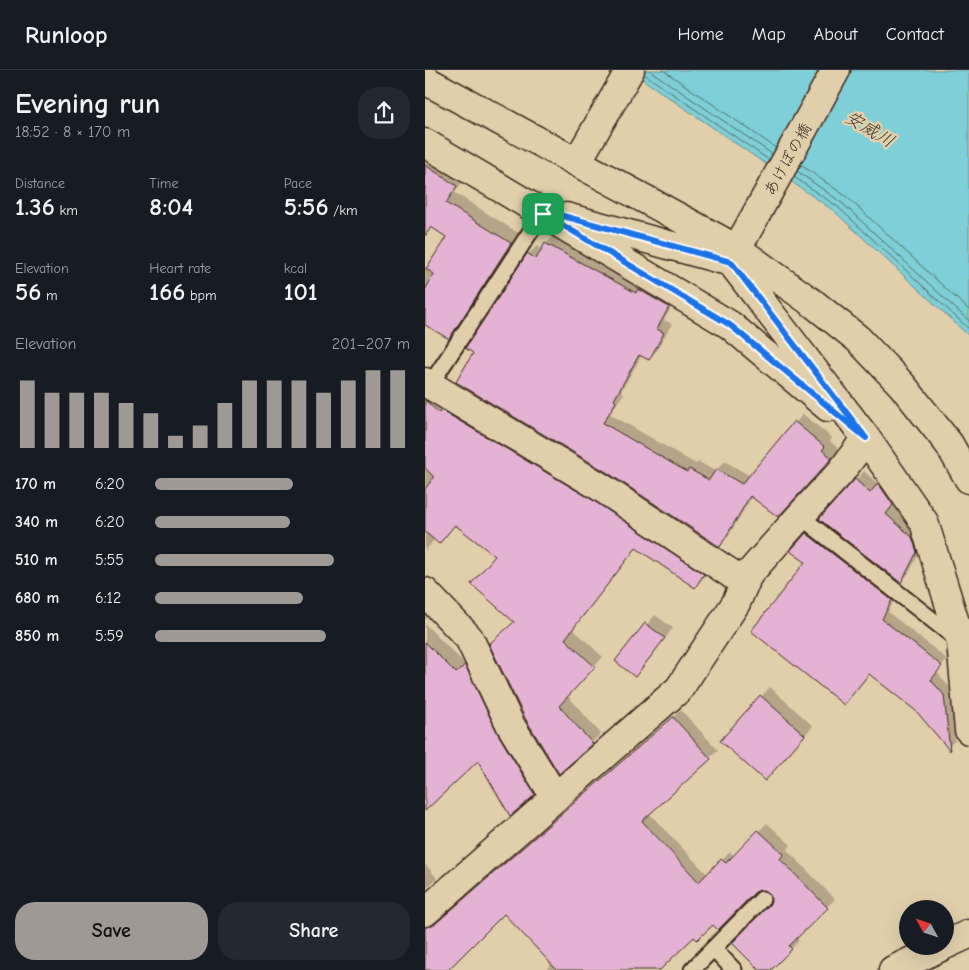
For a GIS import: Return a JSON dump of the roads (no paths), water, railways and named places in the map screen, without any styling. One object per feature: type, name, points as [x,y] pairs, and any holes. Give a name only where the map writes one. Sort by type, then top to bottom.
[{"type":"street","points":[[577,162],[630,70]]},
{"type":"street","name":"あけぼの橋","points":[[736,251],[836,70]]},
{"type":"street","points":[[425,80],[736,251],[814,304],[858,339],[902,385],[943,437],[969,479]]},
{"type":"street","points":[[425,143],[730,325],[866,438]]},
{"type":"street","points":[[538,211],[736,251],[924,522],[961,642],[969,730]]},
{"type":"street","points":[[428,383],[599,486],[745,583]]},
{"type":"street","points":[[425,912],[679,689],[736,603],[748,575],[840,473],[866,438]]},
{"type":"street","points":[[425,592],[469,638],[511,726],[555,797]]},
{"type":"street","points":[[954,941],[969,934]]},
{"type":"street","points":[[893,970],[925,955]]},
{"type":"lane","points":[[428,383],[538,211]]},
{"type":"lane","points":[[800,516],[961,642]]},
{"type":"lane","points":[[693,970],[761,900]]},
{"type":"lane","points":[[714,949],[735,970]]},
{"type":"water","name":"安威川","points":[[629,70],[969,70],[969,336],[834,211]]}]
